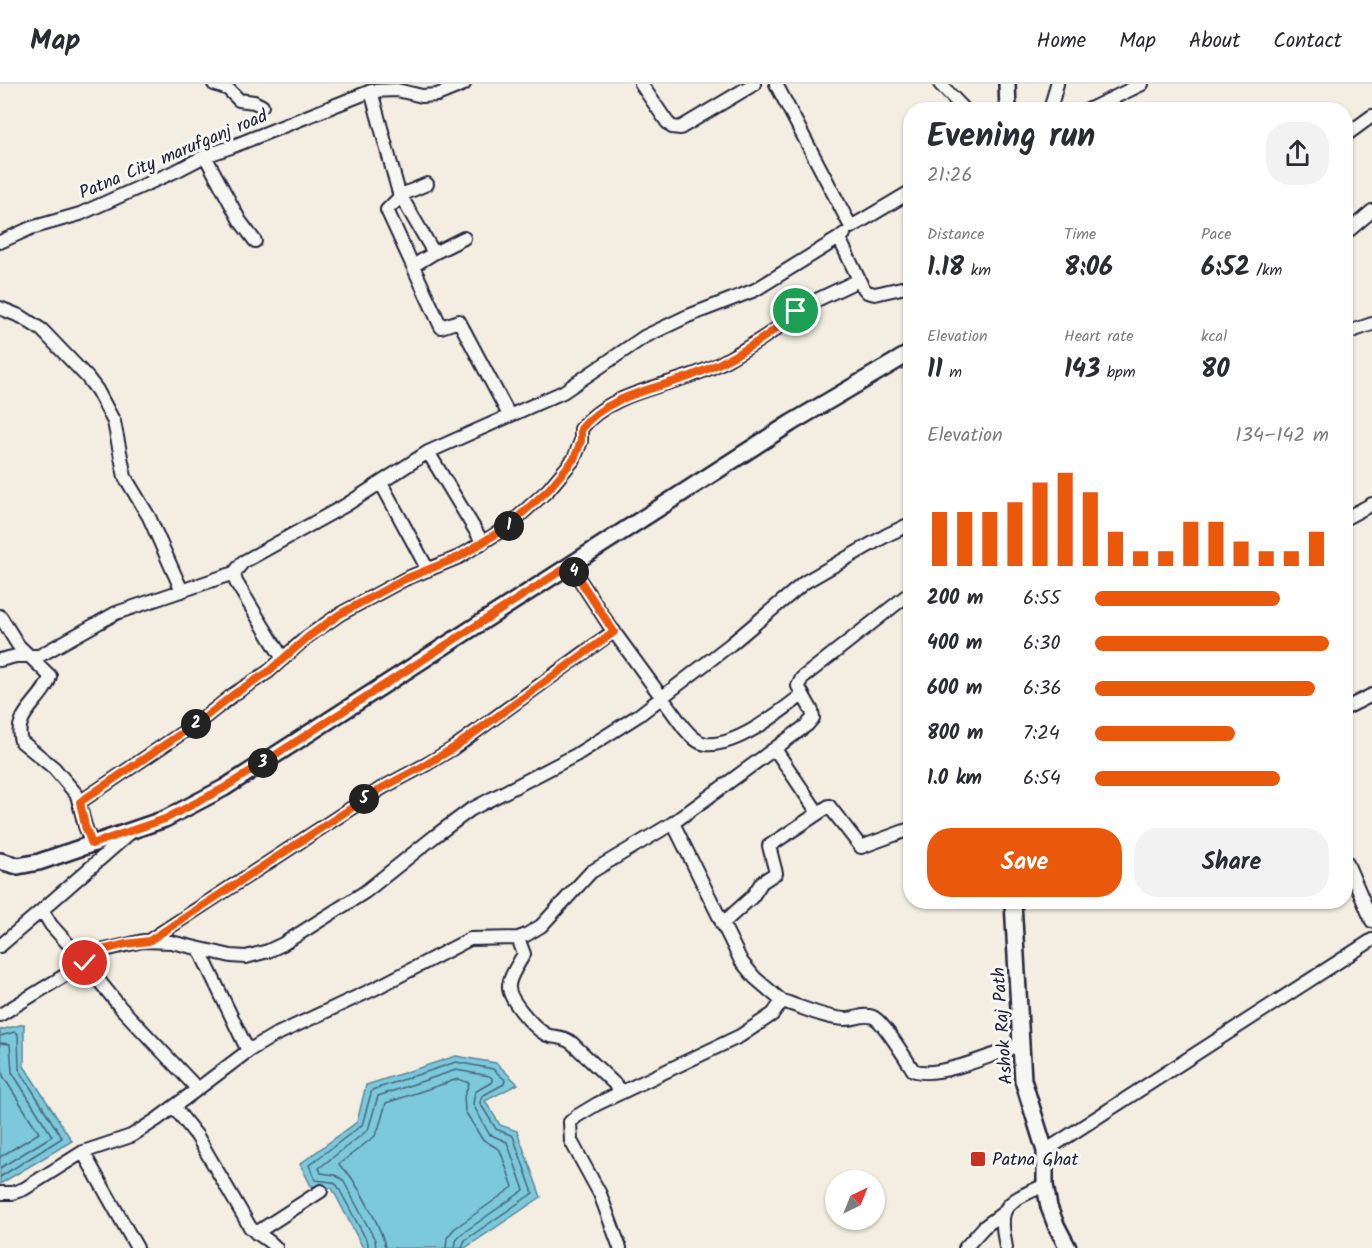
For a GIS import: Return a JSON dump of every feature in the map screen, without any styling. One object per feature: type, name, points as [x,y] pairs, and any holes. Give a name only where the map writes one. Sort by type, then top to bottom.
[{"type":"main road","points":[[1006,84],[1007,102]]},
{"type":"main road","points":[[0,861],[18,866],[39,862],[165,819],[224,788],[791,423],[903,357]]},
{"type":"main road","name":"Ashok Raj Path","points":[[1013,909],[1023,1080],[1045,1151],[1049,1207],[1068,1248]]},
{"type":"street","points":[[214,84],[228,90],[239,100],[254,102],[262,106]]},
{"type":"street","name":"Patna City marufganj road","points":[[0,242],[31,228],[80,214],[205,156],[371,91],[397,90],[422,96],[437,95],[464,84]]},
{"type":"street","points":[[642,84],[666,122],[672,128],[680,128],[754,84]]},
{"type":"street","points":[[776,84],[851,227]]},
{"type":"street","points":[[940,84],[957,102]]},
{"type":"street","points":[[1052,102],[1057,84]]},
{"type":"street","points":[[1105,102],[1142,84]]},
{"type":"street","points":[[371,91],[400,194],[434,254]]},
{"type":"street","points":[[1353,130],[1372,116]]},
{"type":"street","points":[[205,156],[240,221],[255,241]]},
{"type":"street","points":[[427,184],[400,194],[400,197],[387,210],[441,327],[459,321],[509,414]]},
{"type":"street","points":[[0,660],[16,656],[39,656],[108,616],[234,573],[243,562],[346,505],[428,452],[509,414],[539,404],[563,392],[644,338],[688,316],[732,300],[771,281],[838,238],[851,227],[903,196]]},
{"type":"street","points":[[1353,227],[1372,211]]},
{"type":"street","points":[[413,266],[464,238]]},
{"type":"street","points":[[838,238],[867,292],[875,294],[903,288]]},
{"type":"street","points":[[80,802],[268,672],[318,628],[405,579],[453,560],[513,522],[548,490],[579,452],[581,429],[592,417],[624,399],[693,375],[722,362],[779,327],[804,306],[859,280]]},
{"type":"street","points":[[0,308],[22,317],[42,330],[75,363],[97,390],[114,422],[125,477],[149,517],[182,591]]},
{"type":"street","points":[[1353,331],[1372,324]]},
{"type":"street","points":[[428,452],[483,543]]},
{"type":"street","points":[[381,483],[428,570]]},
{"type":"street","points":[[1353,514],[1372,504]]},
{"type":"street","points":[[0,1015],[82,959],[126,944],[149,941],[171,942],[246,957],[283,944],[365,892],[470,810],[586,749],[639,715],[731,644],[805,582],[903,527]]},
{"type":"street","points":[[570,565],[614,632],[662,697],[692,736],[705,744],[743,735],[802,695]]},
{"type":"street","points":[[234,573],[242,594],[283,658]]},
{"type":"street","points":[[1,1195],[24,1188],[82,1152],[131,1136],[174,1107],[248,1051],[273,1036],[376,988],[470,939],[518,938],[541,926],[591,872],[674,823],[775,749],[813,718],[812,711],[798,686],[802,678],[903,599]]},
{"type":"street","points":[[0,616],[10,634],[29,657],[50,676],[49,682],[33,701],[19,727],[21,741],[54,768],[77,795],[92,844]]},
{"type":"street","points":[[149,941],[382,788],[452,749],[614,632]]},
{"type":"street","points":[[1353,704],[1372,695]]},
{"type":"street","points":[[775,749],[818,813]]},
{"type":"street","points":[[722,924],[752,897],[762,882],[776,873],[769,846],[829,806],[861,847],[903,832]]},
{"type":"street","points":[[674,823],[746,969],[782,1001],[848,1020],[866,1016],[874,1017],[913,1070],[921,1073],[943,1071],[1022,1044]]},
{"type":"street","points":[[0,946],[134,829]]},
{"type":"street","points":[[1353,877],[1372,921]]},
{"type":"street","points":[[42,910],[51,925],[121,1008],[199,1088]]},
{"type":"street","points":[[518,938],[524,954],[509,983],[513,999],[522,1012],[545,1034],[563,1037],[572,1043],[623,1092]]},
{"type":"street","points":[[1045,1151],[1372,940]]},
{"type":"street","points":[[199,949],[248,1051]]},
{"type":"street","points":[[620,1248],[600,1194],[577,1152],[570,1131],[570,1122],[623,1092],[740,1036],[773,1014],[782,1001]]},
{"type":"street","points":[[174,1107],[197,1136],[250,1227],[276,1248]]},
{"type":"street","points":[[82,1152],[136,1248]]},
{"type":"street","points":[[966,1248],[984,1227],[1003,1213],[1008,1205],[1046,1185]]},
{"type":"street","points":[[256,1233],[321,1191]]},
{"type":"street","points":[[1003,1213],[1006,1248]]},
{"type":"water","points":[[24,1024],[24,1066],[72,1141],[0,1184],[0,1030]]},
{"type":"water","points":[[456,1056],[496,1063],[518,1084],[485,1101],[500,1125],[517,1131],[541,1197],[465,1248],[363,1248],[332,1188],[311,1186],[300,1164],[357,1122],[366,1085]]},
{"type":"place","name":"Patna Ghat","points":[[978,1159]]},
{"type":"route","points":[[85,963],[79,956],[126,944],[149,941],[382,788],[452,749],[614,632],[570,565],[224,788],[165,819],[92,844],[81,814],[80,802],[204,718],[226,699],[259,679],[318,628],[405,579],[474,549],[519,518],[548,490],[574,459],[579,452],[581,429],[592,417],[624,399],[693,375],[722,362],[779,327],[796,311]]}]
